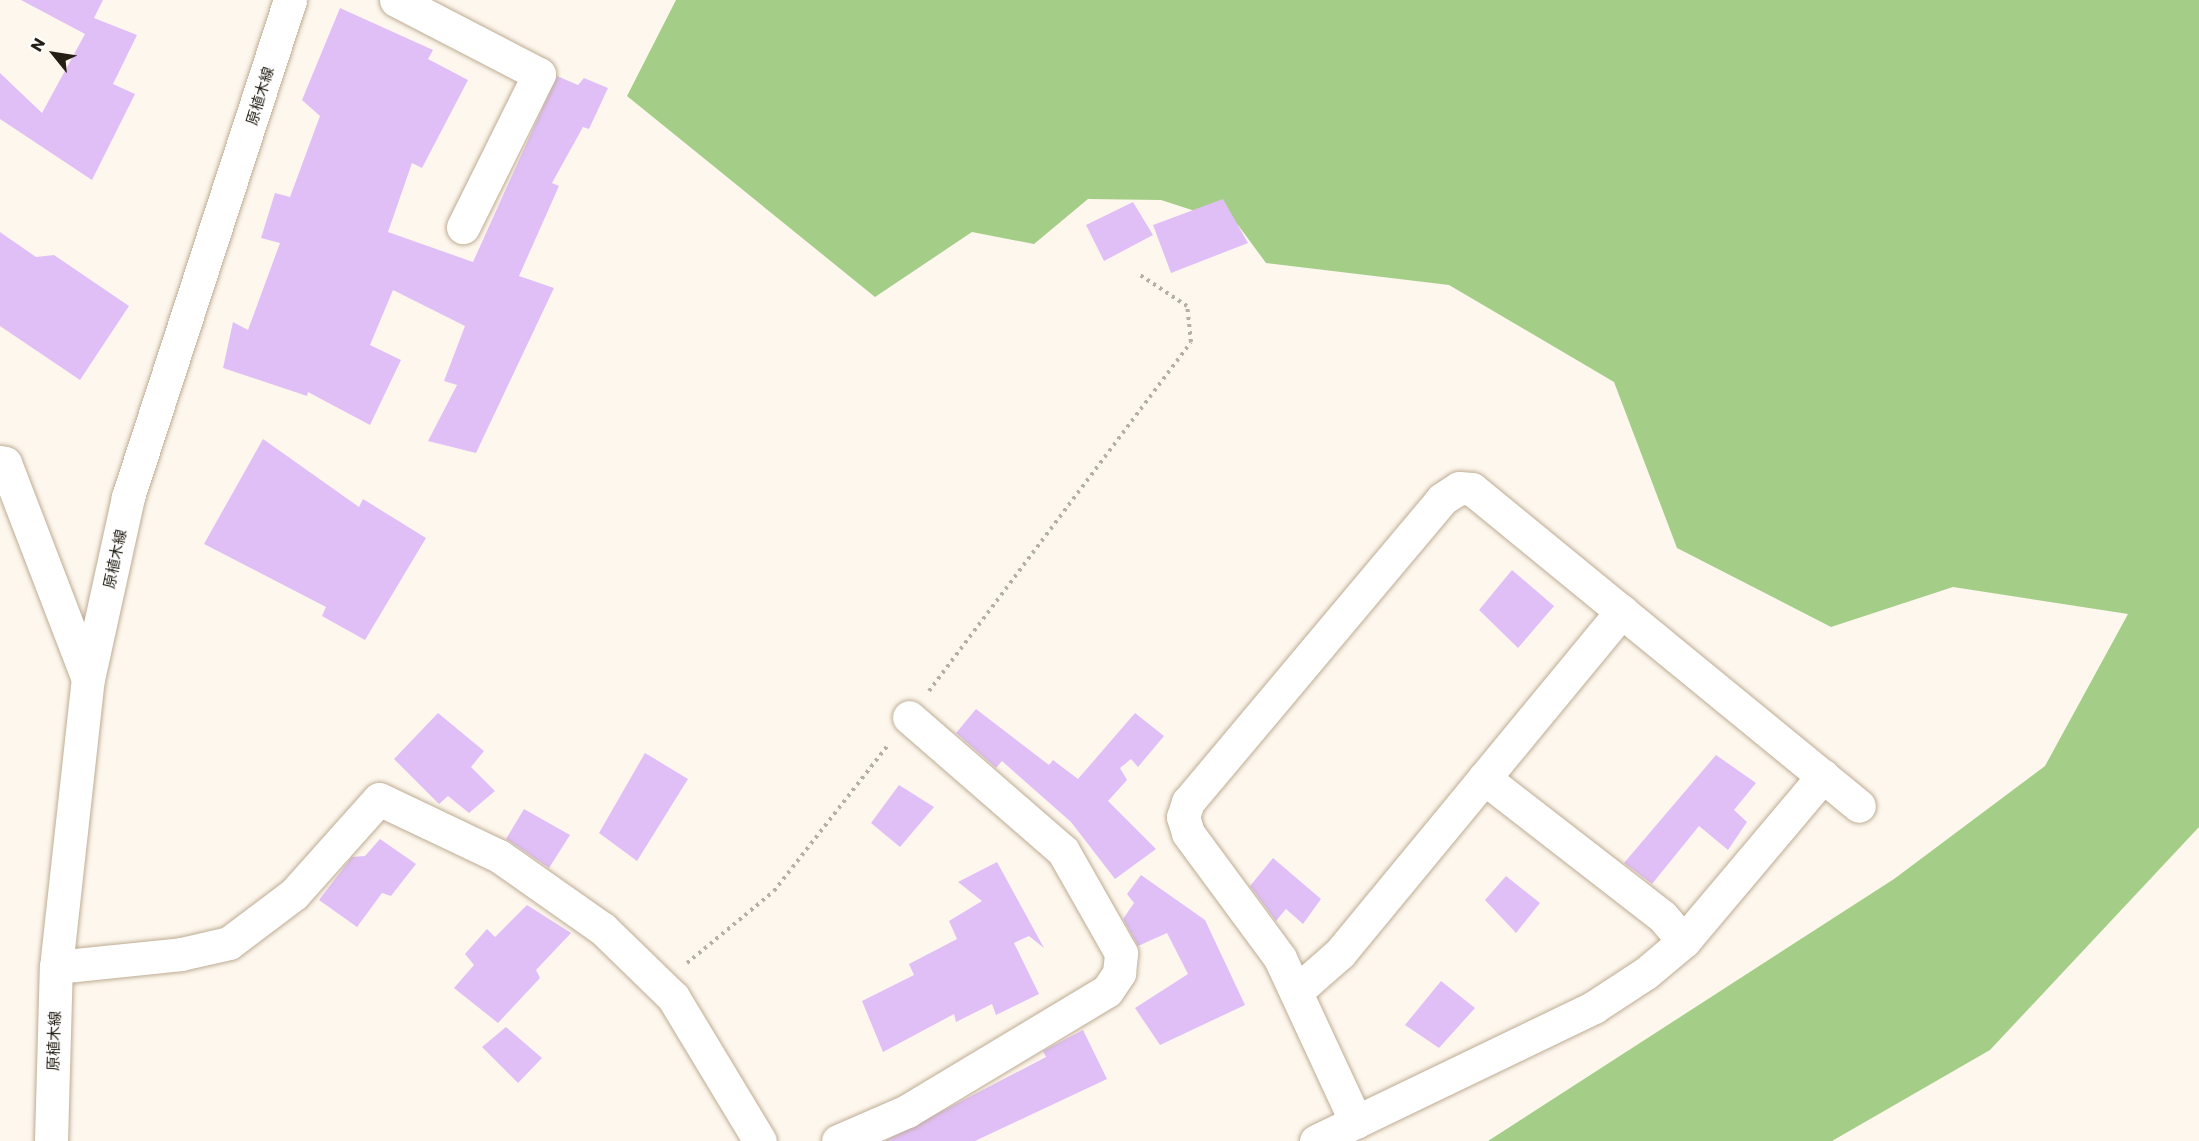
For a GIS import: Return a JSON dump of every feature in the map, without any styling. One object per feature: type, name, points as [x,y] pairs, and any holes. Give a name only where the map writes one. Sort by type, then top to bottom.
[{"type":"street","name":"原植木線","points":[[51,1141],[56,967],[88,679],[128,497],[290,0]]},
{"type":"street","points":[[396,0],[539,74],[463,227]]},
{"type":"street","points":[[2,465],[88,679]]},
{"type":"street","points":[[1356,1122],[1298,990],[1188,833],[1183,817],[1188,802],[1443,498],[1459,488],[1472,489],[1859,806]]},
{"type":"street","points":[[1298,990],[1340,953],[1622,611]]},
{"type":"street","points":[[838,1141],[917,1105],[1107,991],[1119,973],[1121,953],[1063,851],[909,717]]},
{"type":"street","points":[[1316,1141],[1594,1007],[1684,941],[1823,776]]},
{"type":"street","points":[[1484,778],[1662,915],[1684,941]]},
{"type":"street","points":[[56,967],[181,954],[229,943],[294,894],[379,799],[499,856],[603,929],[661,985],[760,1141]]},
{"type":"path","points":[[661,985],[774,891],[909,717],[1191,342],[1187,306],[1140,275]]},
{"type":"green space","points":[[676,0],[2199,0],[2199,827],[1990,1050],[1832,1141],[1488,1141],[1894,879],[2045,766],[2128,614],[1953,587],[1831,627],[1677,548],[1614,382],[1449,285],[1266,263],[1238,225],[1161,200],[1088,199],[1034,244],[972,232],[875,297],[627,96]]},
{"type":"building","points":[[21,0],[103,0],[94,18],[137,35],[113,84],[135,94],[92,180],[0,119],[0,73],[42,113],[85,34]]},
{"type":"building","points":[[340,8],[433,50],[428,59],[468,80],[422,168],[412,163],[388,232],[473,262],[557,76],[578,85],[584,78],[608,88],[589,129],[583,127],[552,183],[559,186],[519,276],[554,288],[476,453],[428,441],[457,385],[444,381],[465,326],[393,290],[370,345],[401,360],[370,425],[308,392],[307,396],[223,368],[233,322],[248,330],[280,243],[261,238],[275,193],[290,197],[320,116],[302,100]]},
{"type":"building","points":[[1223,199],[1248,243],[1171,273],[1153,225]]},
{"type":"building","points":[[1133,202],[1153,235],[1104,261],[1086,225]]},
{"type":"building","points":[[0,232],[36,257],[54,255],[129,306],[80,380],[0,326]]},
{"type":"building","points":[[263,439],[359,507],[363,499],[426,538],[365,640],[322,616],[326,607],[204,544]]},
{"type":"building","points":[[1512,570],[1554,606],[1518,648],[1479,610]]},
{"type":"building","points":[[976,709],[1049,765],[1053,760],[1078,779],[1135,713],[1164,736],[1138,767],[1131,759],[1120,768],[1127,780],[1108,801],[1156,849],[1115,879],[1071,822],[1002,761],[996,768],[956,733]]},
{"type":"building","points":[[438,713],[484,751],[471,767],[495,791],[469,813],[448,796],[439,804],[394,759]]},
{"type":"building","points":[[645,753],[688,779],[637,861],[599,833]]},
{"type":"building","points":[[1716,755],[1756,783],[1734,810],[1747,822],[1728,850],[1699,826],[1652,884],[1624,863]]},
{"type":"building","points":[[899,785],[934,807],[900,847],[871,823]]},
{"type":"building","points":[[524,809],[570,835],[549,868],[506,839]]},
{"type":"building","points":[[380,839],[416,864],[391,896],[382,893],[357,927],[319,900],[352,857],[365,856]]},
{"type":"building","points":[[1273,858],[1321,899],[1303,924],[1286,909],[1276,921],[1250,886]]},
{"type":"building","points":[[997,862],[1044,948],[1029,936],[1014,943],[1039,994],[996,1015],[992,1004],[956,1022],[954,1014],[883,1052],[862,1001],[914,975],[909,964],[957,939],[949,921],[982,901],[958,882]]},
{"type":"building","points":[[1141,875],[1205,920],[1245,1005],[1160,1045],[1135,1008],[1188,974],[1167,933],[1138,946],[1123,919],[1134,903],[1127,894]]},
{"type":"building","points":[[1506,876],[1540,903],[1516,933],[1485,900]]},
{"type":"building","points":[[527,905],[571,933],[536,970],[540,978],[498,1023],[454,988],[474,965],[465,954],[487,929],[495,937]]},
{"type":"building","points":[[1441,981],[1475,1008],[1439,1048],[1405,1025]]},
{"type":"building","points":[[506,1027],[542,1058],[518,1083],[482,1047]]},
{"type":"building","points":[[1083,1030],[1107,1079],[975,1141],[885,1141],[1046,1057],[1043,1051]]}]
